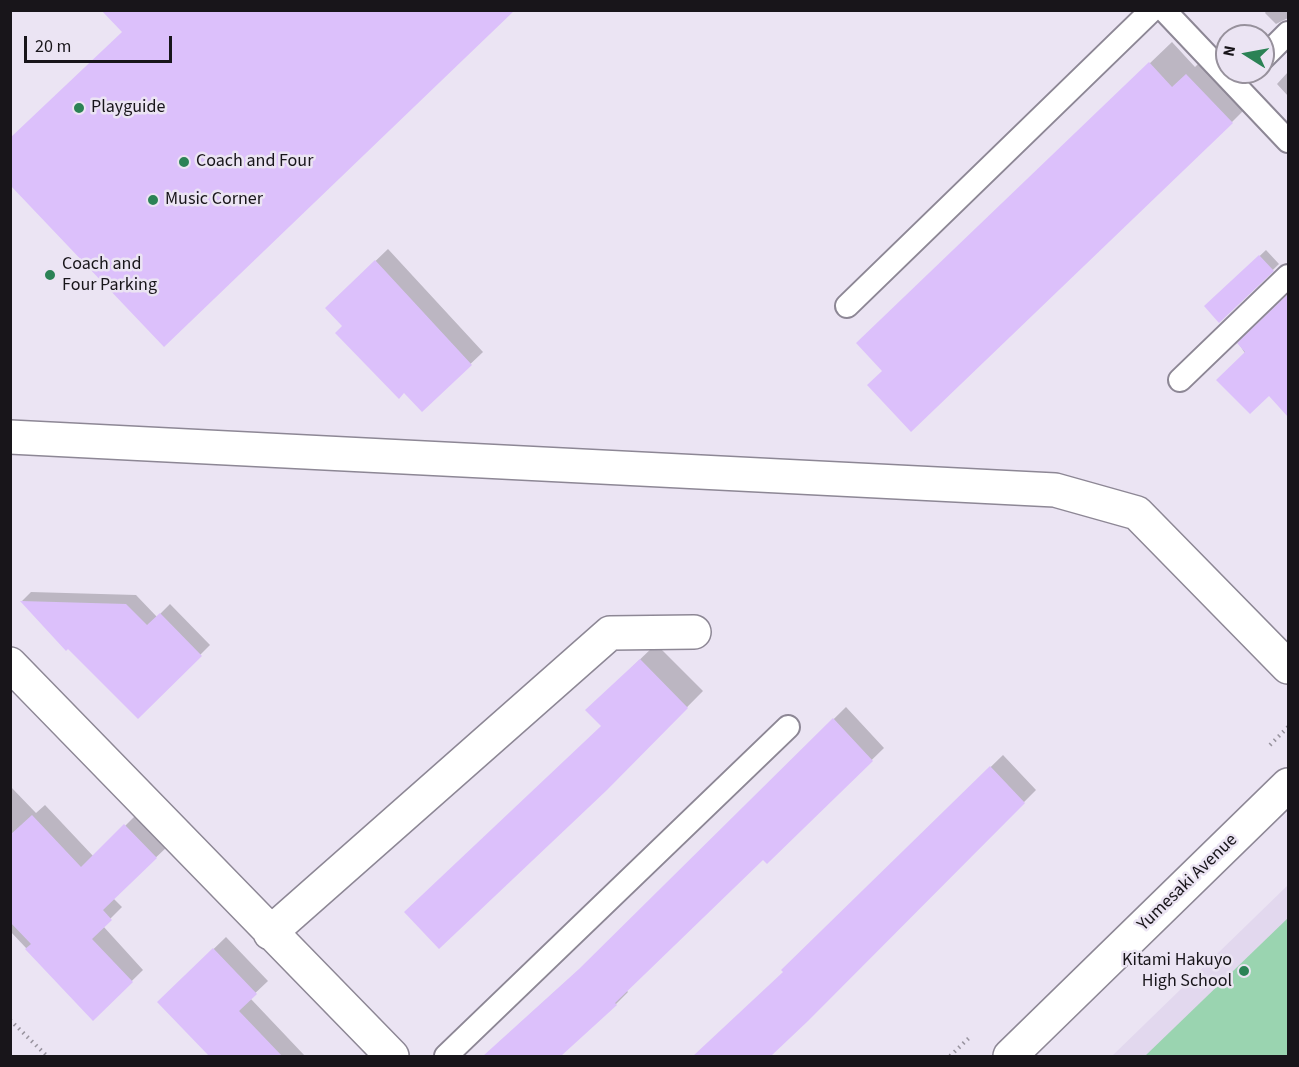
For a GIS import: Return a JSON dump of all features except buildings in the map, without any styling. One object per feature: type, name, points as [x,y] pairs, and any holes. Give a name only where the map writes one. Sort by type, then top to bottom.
[{"type":"street","points":[[10,437],[1055,490],[1137,513],[1288,667]]},
{"type":"street","points":[[270,933],[610,633],[694,632]]},
{"type":"street","points":[[10,664],[392,1056]]},
{"type":"street","name":"Yumesaki Avenue","points":[[1010,1056],[1286,793]]},
{"type":"lane","points":[[847,306],[1152,10]]},
{"type":"lane","points":[[1164,10],[1215,54]]},
{"type":"lane","points":[[1275,46],[1288,33]]},
{"type":"lane","points":[[1246,84],[1288,141]]},
{"type":"lane","points":[[1180,380],[1288,276]]},
{"type":"lane","points":[[446,1056],[788,727]]},
{"type":"path","points":[[10,1020],[47,1056]]},
{"type":"shaded area","name":"Kitami Hakuyo High School","points":[[1288,885],[1288,1056],[1112,1056]]},
{"type":"green space","name":"Kitami Hakuyo High School","points":[[1288,918],[1288,1056],[1145,1056]]},
{"type":"place","name":"Playguide","points":[[79,108]]},
{"type":"place","name":"Coach and Four","points":[[184,162]]},
{"type":"place","name":"Music Corner","points":[[153,200]]},
{"type":"place","name":"Coach and Four Parking","points":[[50,275]]},
{"type":"place","name":"Kitami Hakuyo High School","points":[[1244,971]]}]
